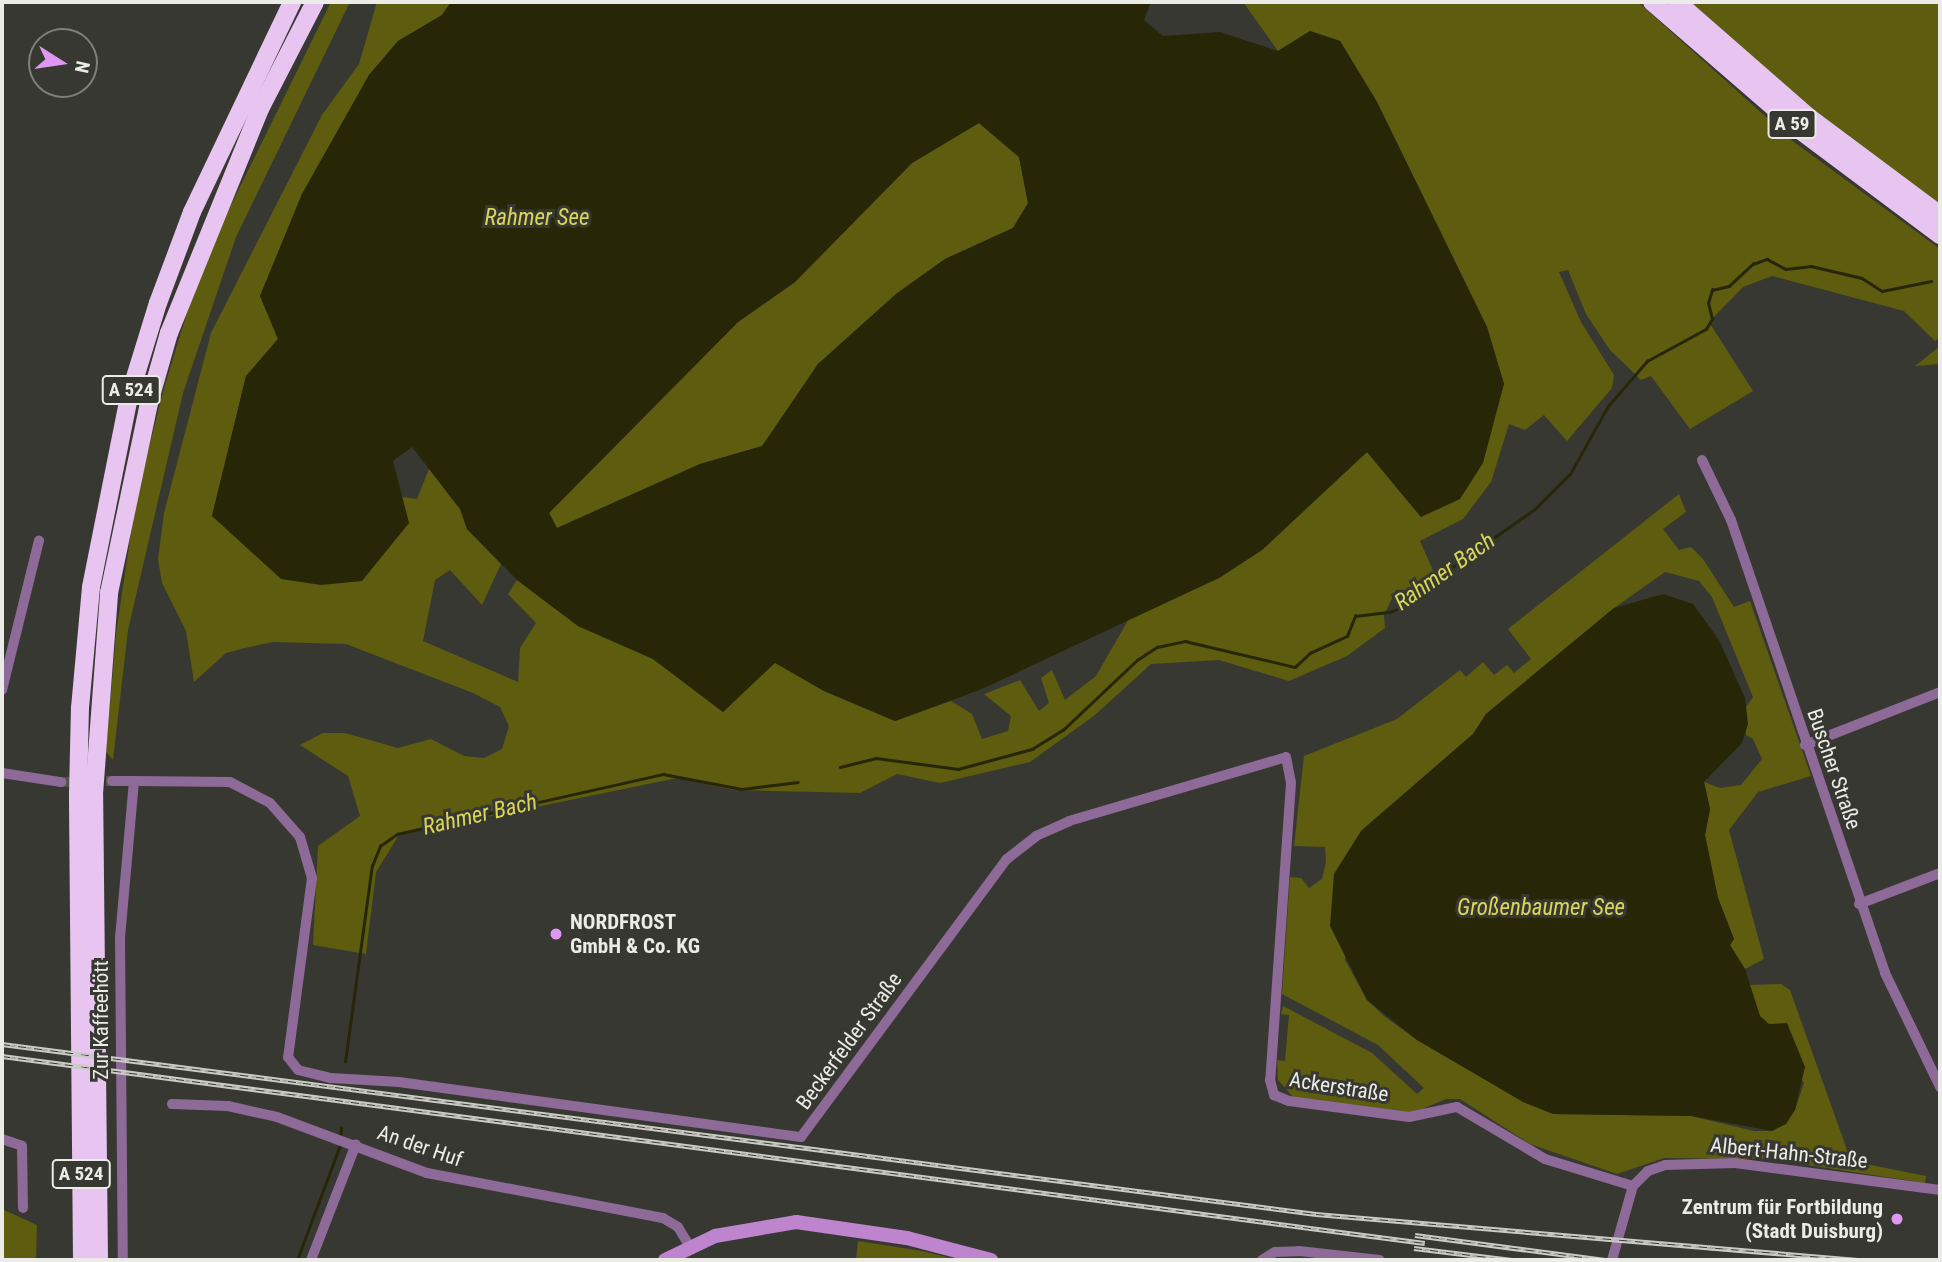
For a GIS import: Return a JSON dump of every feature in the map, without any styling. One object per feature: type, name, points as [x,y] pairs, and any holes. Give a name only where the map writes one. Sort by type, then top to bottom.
[{"type":"highway","name":"A 524","points":[[99,1260],[87,1033],[86,794],[91,587],[129,397],[192,212],[292,2]]},
{"type":"highway","name":"A 524","points":[[87,766],[109,593],[149,403],[169,332],[260,109],[315,2]]},
{"type":"highway","name":"A 59","points":[[1652,2],[1801,131],[1940,235]]},
{"type":"highway","name":"A 59","points":[[1677,2],[1810,118],[1940,215]]},
{"type":"highway","name":"A 524","points":[[82,1260],[88,1089]]},
{"type":"main road","points":[[665,1260],[689,1245],[715,1236],[796,1222],[907,1238],[991,1260]]},
{"type":"street","name":"Buscher Straße","points":[[1702,460],[1731,520],[1859,904],[1885,973],[1940,1087]]},
{"type":"street","points":[[2,690],[39,541]]},
{"type":"street","points":[[1805,745],[1940,692]]},
{"type":"street","name":"Beckerfelder Straße","points":[[134,781],[230,782],[270,803],[300,836],[310,861],[312,897],[291,1063],[298,1070],[331,1078],[399,1082],[801,1137],[1007,859],[1037,836],[1069,821],[1286,758]]},
{"type":"street","name":"Ackerstraße","points":[[1286,758],[1291,783],[1270,1080],[1274,1095],[1289,1101],[1409,1117],[1457,1107],[1545,1159],[1633,1185]]},
{"type":"street","points":[[2,773],[61,782]]},
{"type":"street","points":[[111,781],[134,781]]},
{"type":"street","name":"Zur Kaffeehött","points":[[123,1260],[118,1035],[120,937],[134,781]]},
{"type":"street","points":[[1859,904],[1940,873]]},
{"type":"street","name":"An der Huf","points":[[172,1104],[228,1106],[351,1142],[427,1173],[663,1218],[678,1227],[689,1245]]},
{"type":"street","points":[[2,1139],[22,1146],[23,1208]]},
{"type":"street","points":[[311,1260],[351,1142]]},
{"type":"street","name":"Albert-Hahn-Straße","points":[[1633,1185],[1648,1171],[1665,1166],[1720,1163],[1940,1191]]},
{"type":"street","points":[[1612,1260],[1633,1185]]},
{"type":"street","points":[[1263,1260],[1275,1252],[1299,1251],[1380,1260]]},
{"type":"shaded area","points":[[331,2],[350,2],[236,237],[183,393],[128,630],[113,760],[106,752],[116,634],[136,499],[164,388],[202,264]]},
{"type":"shaded area","points":[[377,2],[451,2],[442,15],[398,41],[369,75],[302,194],[260,296],[278,339],[246,376],[212,516],[409,524],[402,497],[417,499],[429,469],[460,509],[467,529],[501,564],[482,605],[450,570],[435,580],[423,641],[518,682],[520,648],[536,623],[508,594],[517,580],[578,626],[653,659],[723,712],[775,662],[824,691],[895,721],[951,701],[972,714],[982,739],[1008,731],[1011,716],[984,694],[1020,680],[1039,711],[1049,703],[1041,678],[1052,670],[1065,700],[1096,676],[1130,617],[1219,578],[1262,550],[1367,452],[1421,517],[1504,384],[1487,327],[1377,102],[1340,41],[1310,31],[1278,51],[1243,2],[1638,2],[1794,142],[1940,249],[1940,337],[1935,341],[1904,311],[1772,276],[1743,287],[1709,322],[1753,391],[1690,429],[1651,376],[1641,380],[1610,350],[1586,314],[1568,270],[1559,272],[1581,322],[1614,375],[1612,388],[1567,441],[1544,415],[1525,430],[1509,424],[1491,482],[1463,519],[1420,541],[1435,575],[1414,590],[1396,590],[1384,615],[1385,628],[1347,656],[1289,681],[1219,660],[1151,664],[1095,715],[1030,762],[940,783],[897,774],[860,793],[734,790],[677,778],[399,835],[376,872],[366,954],[313,945],[318,846],[360,816],[348,776],[300,745],[323,733],[345,733],[398,748],[431,739],[464,756],[484,758],[502,749],[509,726],[500,707],[473,693],[346,644],[273,642],[245,648],[226,653],[194,682],[186,631],[162,583],[158,559],[164,513],[211,333],[322,115],[359,64]]},
{"type":"shaded area","points":[[1689,2],[1940,2],[1940,205],[1817,112]]},
{"type":"shaded area","points":[[979,123],[1019,157],[1028,203],[1013,228],[945,259],[896,294],[818,364],[763,446],[700,464],[557,528],[549,513],[738,322],[795,282],[912,163]]},
{"type":"shaded area","points":[[1940,346],[1940,364],[1915,366],[1919,363]]},
{"type":"shaded area","points":[[1679,494],[1686,512],[1663,529],[1679,550],[1691,547],[1703,559],[1734,607],[1750,601],[1811,776],[1758,792],[1729,830],[1764,959],[1745,969],[1730,945],[1734,939],[1718,898],[1705,835],[1710,809],[1704,782],[1720,788],[1741,785],[1762,759],[1753,739],[1746,735],[1746,707],[1753,697],[1712,597],[1699,581],[1665,572],[1614,608],[1486,714],[1473,734],[1361,831],[1345,960],[1367,1000],[1384,1016],[1417,1040],[1523,1101],[1553,1114],[1691,1116],[1754,1131],[1772,1131],[1795,1110],[1804,1083],[1760,1016],[1748,985],[1781,984],[1790,990],[1851,1161],[1926,1176],[1925,1183],[1768,1159],[1664,1158],[1617,1174],[1530,1144],[1460,1099],[1446,1099],[1410,1114],[1294,1098],[1278,1080],[1277,1060],[1285,1061],[1289,1015],[1281,1014],[1283,1006],[1372,1053],[1417,1094],[1424,1088],[1378,1045],[1282,994],[1290,877],[1301,878],[1309,888],[1322,879],[1326,862],[1325,847],[1294,846],[1304,756],[1397,719],[1460,670],[1466,677],[1483,662],[1494,675],[1507,665],[1514,673],[1531,659],[1508,629]]},
{"type":"shaded area","points":[[2,1209],[37,1225],[36,1260],[2,1260]]},
{"type":"shaded area","points":[[858,1241],[922,1251],[959,1260],[856,1260]]},
{"type":"water","name":"Rahmer See","points":[[451,2],[1151,2],[1144,20],[1163,36],[1220,32],[1278,51],[1310,31],[1340,41],[1377,102],[1487,327],[1504,384],[1483,463],[1460,499],[1421,517],[1367,452],[1262,550],[1219,578],[982,689],[895,721],[824,691],[775,663],[723,712],[653,659],[578,626],[517,580],[467,529],[460,509],[412,447],[393,461],[409,523],[362,581],[321,585],[281,579],[212,516],[246,376],[278,339],[260,296],[302,194],[369,75],[398,41],[442,15]],"holes":[[[979,123],[1019,157],[1028,203],[1013,228],[945,259],[896,294],[818,364],[762,446],[700,464],[557,528],[549,513],[738,322],[795,282],[912,163]]]},
{"type":"water","name":"Großenbaumer See","points":[[1663,594],[1693,604],[1719,640],[1745,698],[1748,724],[1742,743],[1704,782],[1710,809],[1705,835],[1718,898],[1734,939],[1730,945],[1745,969],[1760,1016],[1769,1024],[1787,1023],[1805,1067],[1795,1110],[1786,1124],[1772,1131],[1691,1116],[1553,1114],[1523,1102],[1417,1040],[1367,1000],[1330,926],[1334,874],[1361,831],[1473,734],[1486,714],[1614,608]]},
{"type":"waterway","name":"Rahmer Bach","points":[[840,767],[876,758],[958,769],[1032,749],[1063,730],[1137,660],[1157,647],[1185,641],[1295,667],[1310,653],[1347,636],[1355,616],[1390,612],[1407,605],[1421,589],[1535,509],[1570,474],[1608,406],[1647,361],[1706,329],[1712,319],[1708,303],[1712,290],[1729,286],[1753,264],[1767,259],[1786,269],[1811,266],[1862,278],[1882,291],[1931,281]]},
{"type":"waterway","name":"Rahmer Bach","points":[[345,1062],[372,866],[380,846],[397,834],[663,774],[742,789],[798,782]]},
{"type":"waterway","name":"Rahmer Bach","points":[[297,1260],[340,1145],[341,1128]]},
{"type":"tunnel","points":[[61,782],[112,781]]},
{"type":"railway","points":[[2,1044],[1316,1214],[1858,1260]]},
{"type":"railway","points":[[2,1056],[1425,1243]]},
{"type":"railway","points":[[1415,1235],[1605,1260]]},
{"type":"railway","points":[[1414,1248],[1512,1260]]},
{"type":"place","name":"NORDFROST GmbH & Co. KG","points":[[556,934]]},
{"type":"place","name":"Zentrum für Fortbildung (Stadt Duisburg)","points":[[1897,1219]]}]
